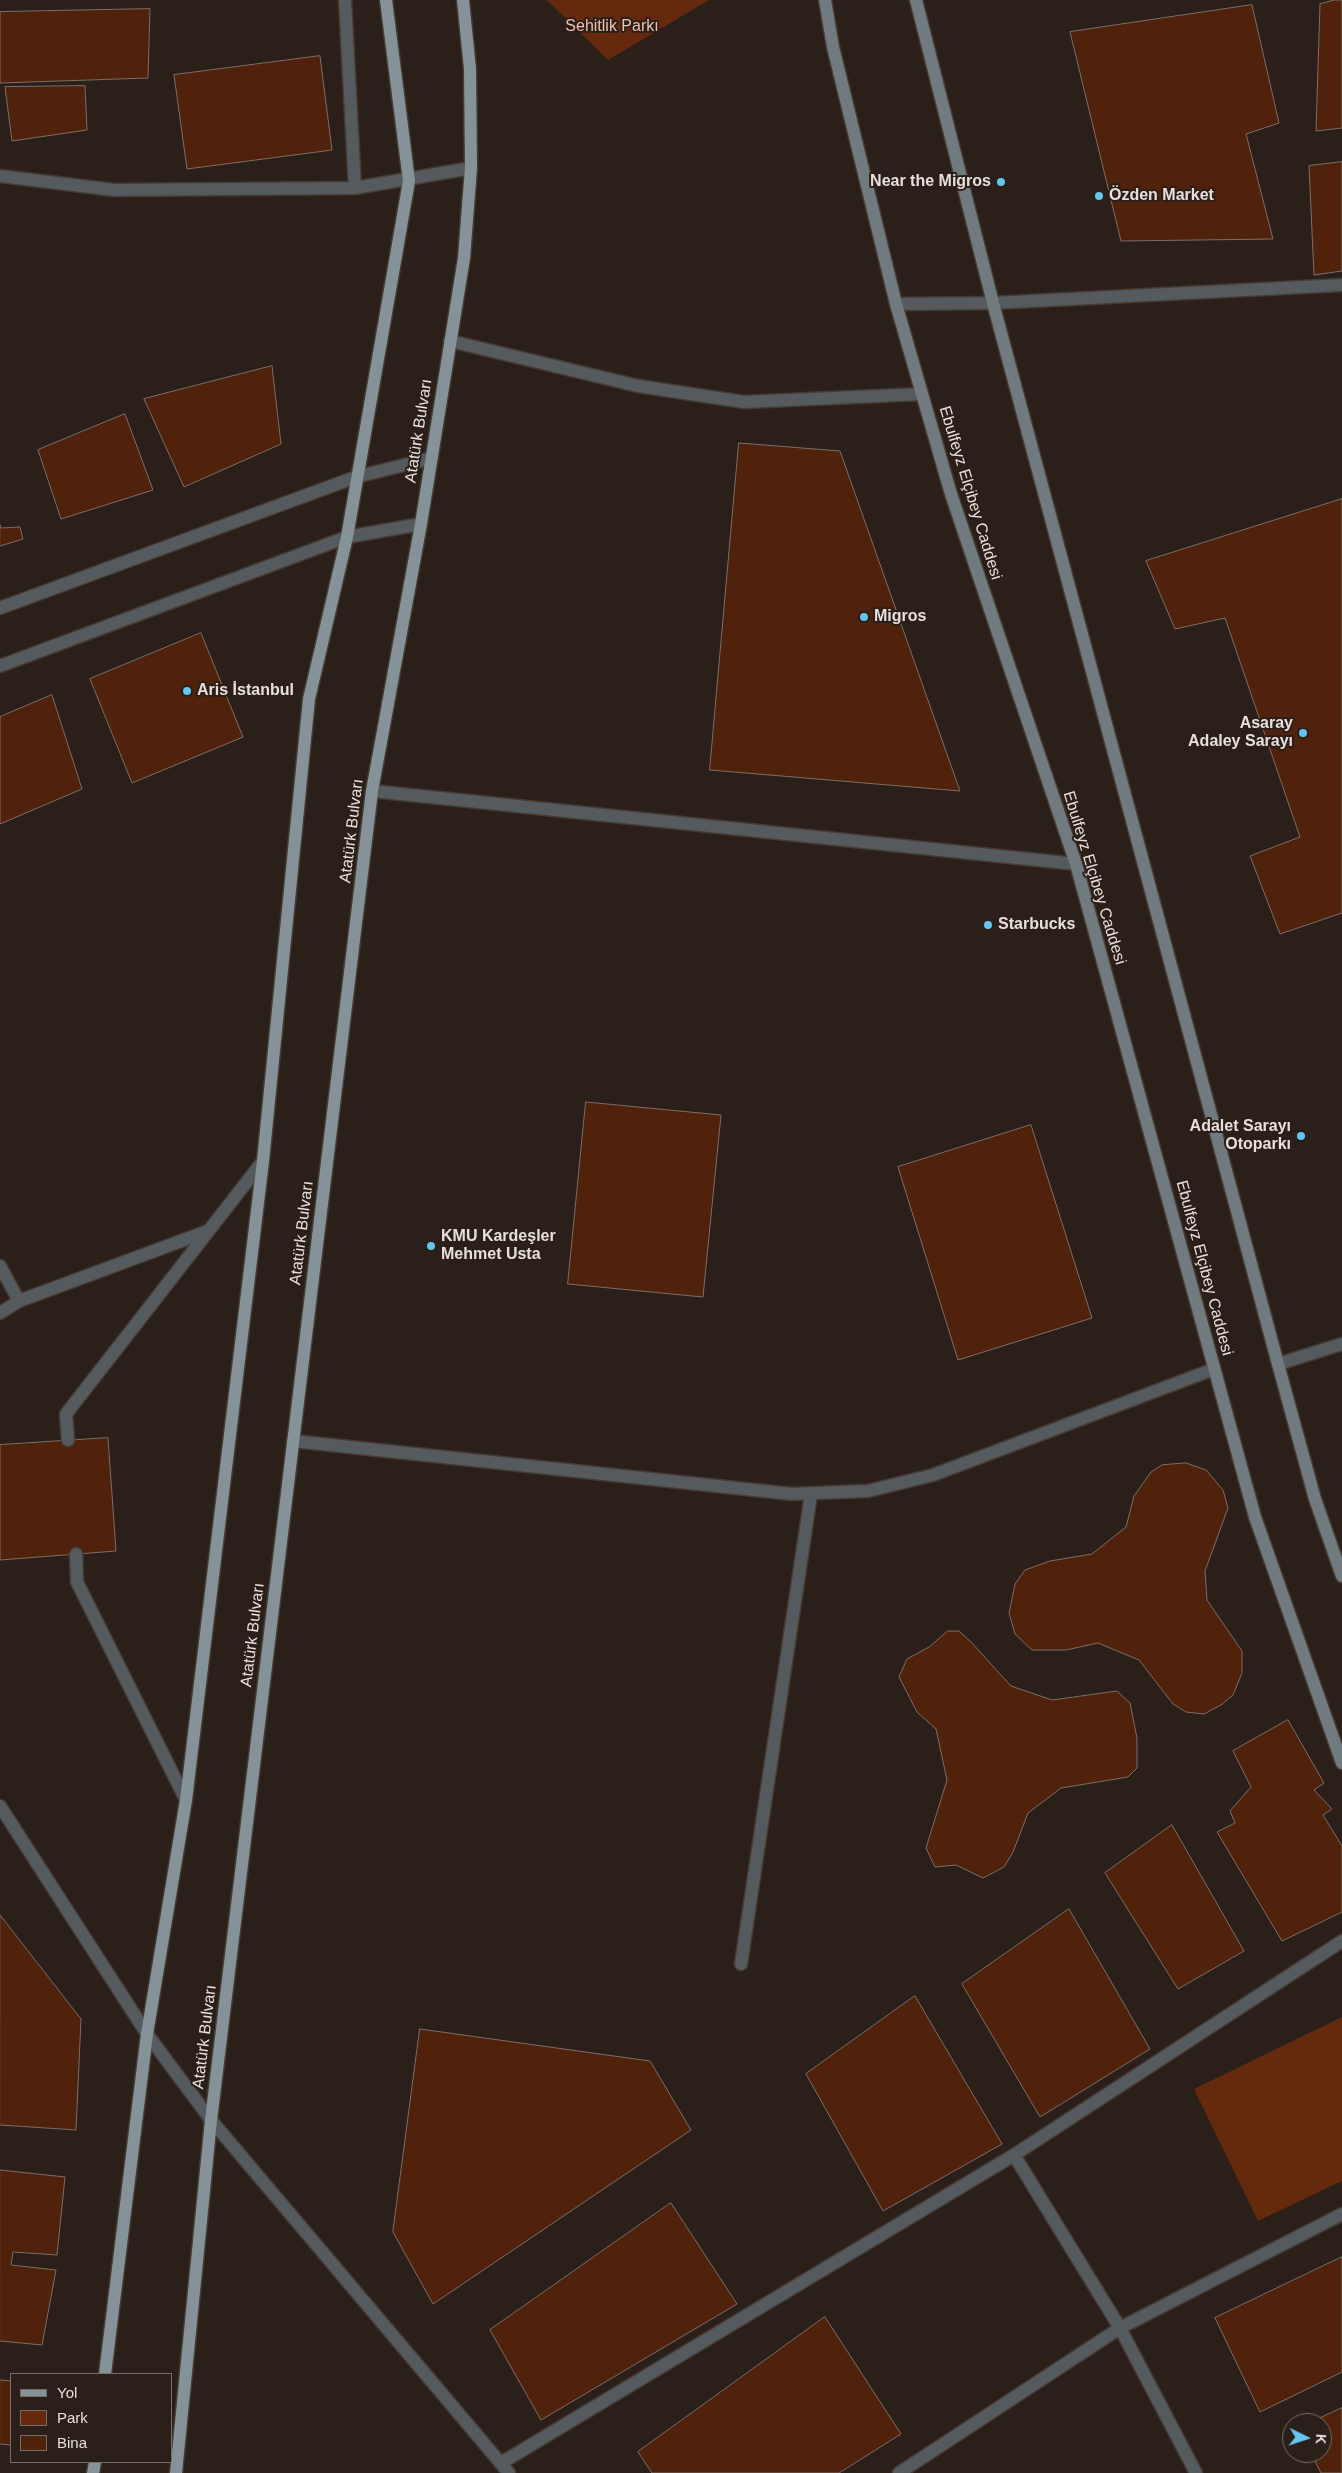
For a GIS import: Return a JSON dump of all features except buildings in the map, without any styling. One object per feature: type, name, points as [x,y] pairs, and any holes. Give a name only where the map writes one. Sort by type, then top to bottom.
[{"type":"main road","points":[[105,2373],[147,2034],[186,1800],[263,1161],[309,699],[347,537],[409,181],[386,0]]},
{"type":"main road","name":"Atatürk Bulvarı","points":[[176,2473],[211,2120],[372,791],[421,524],[464,258],[471,168],[470,69],[463,0]]},
{"type":"main road","name":"Ebulfeyz Elçibey Caddesi","points":[[825,0],[833,47],[896,304],[951,494],[1076,864],[1255,1517],[1342,1763]]},
{"type":"main road","points":[[916,0],[993,302],[1314,1498],[1342,1576]]},
{"type":"street","points":[[345,0],[355,188]]},
{"type":"street","points":[[0,176],[114,190],[355,188],[409,181],[471,168]]},
{"type":"street","points":[[896,304],[993,302],[1342,285]]},
{"type":"street","points":[[450,341],[638,386],[744,402],[922,394]]},
{"type":"street","points":[[0,608],[356,477],[432,458]]},
{"type":"street","points":[[0,666],[347,537],[421,524]]},
{"type":"street","points":[[372,791],[1076,864]]},
{"type":"street","points":[[68,1440],[66,1414],[263,1161]]},
{"type":"street","points":[[0,1313],[19,1301],[208,1231]]},
{"type":"street","points":[[0,1266],[19,1301]]},
{"type":"street","points":[[1278,1364],[1342,1344]]},
{"type":"street","points":[[293,1441],[811,1494],[868,1491],[933,1475],[1214,1369]]},
{"type":"street","points":[[741,1964],[811,1494]]},
{"type":"street","points":[[76,1554],[77,1582],[186,1800]]},
{"type":"street","points":[[0,1806],[147,2034],[211,2120],[505,2468],[1014,2155],[1342,1941]]},
{"type":"street","points":[[1014,2155],[1120,2328],[1196,2473]]},
{"type":"street","points":[[899,2473],[1120,2328],[1342,2214]]},
{"type":"green space","name":"Sehitlik Parkı","points":[[547,0],[709,0],[608,60]]},
{"type":"green space","points":[[1342,2017],[1342,2181],[1258,2221],[1194,2089]]},
{"type":"place","name":"Near the Migros","points":[[1001,182]]},
{"type":"place","name":"Özden Market","points":[[1099,196]]},
{"type":"place","name":"Migros","points":[[864,617]]},
{"type":"place","name":"Aris İstanbul","points":[[187,691]]},
{"type":"place","name":"Asaray Adaley Sarayı","points":[[1303,733]]},
{"type":"place","name":"Starbucks","points":[[988,925]]},
{"type":"place","name":"Adalet Sarayı Otoparkı","points":[[1301,1136]]},
{"type":"place","name":"KMU Kardeşler Mehmet Usta","points":[[431,1246]]}]
